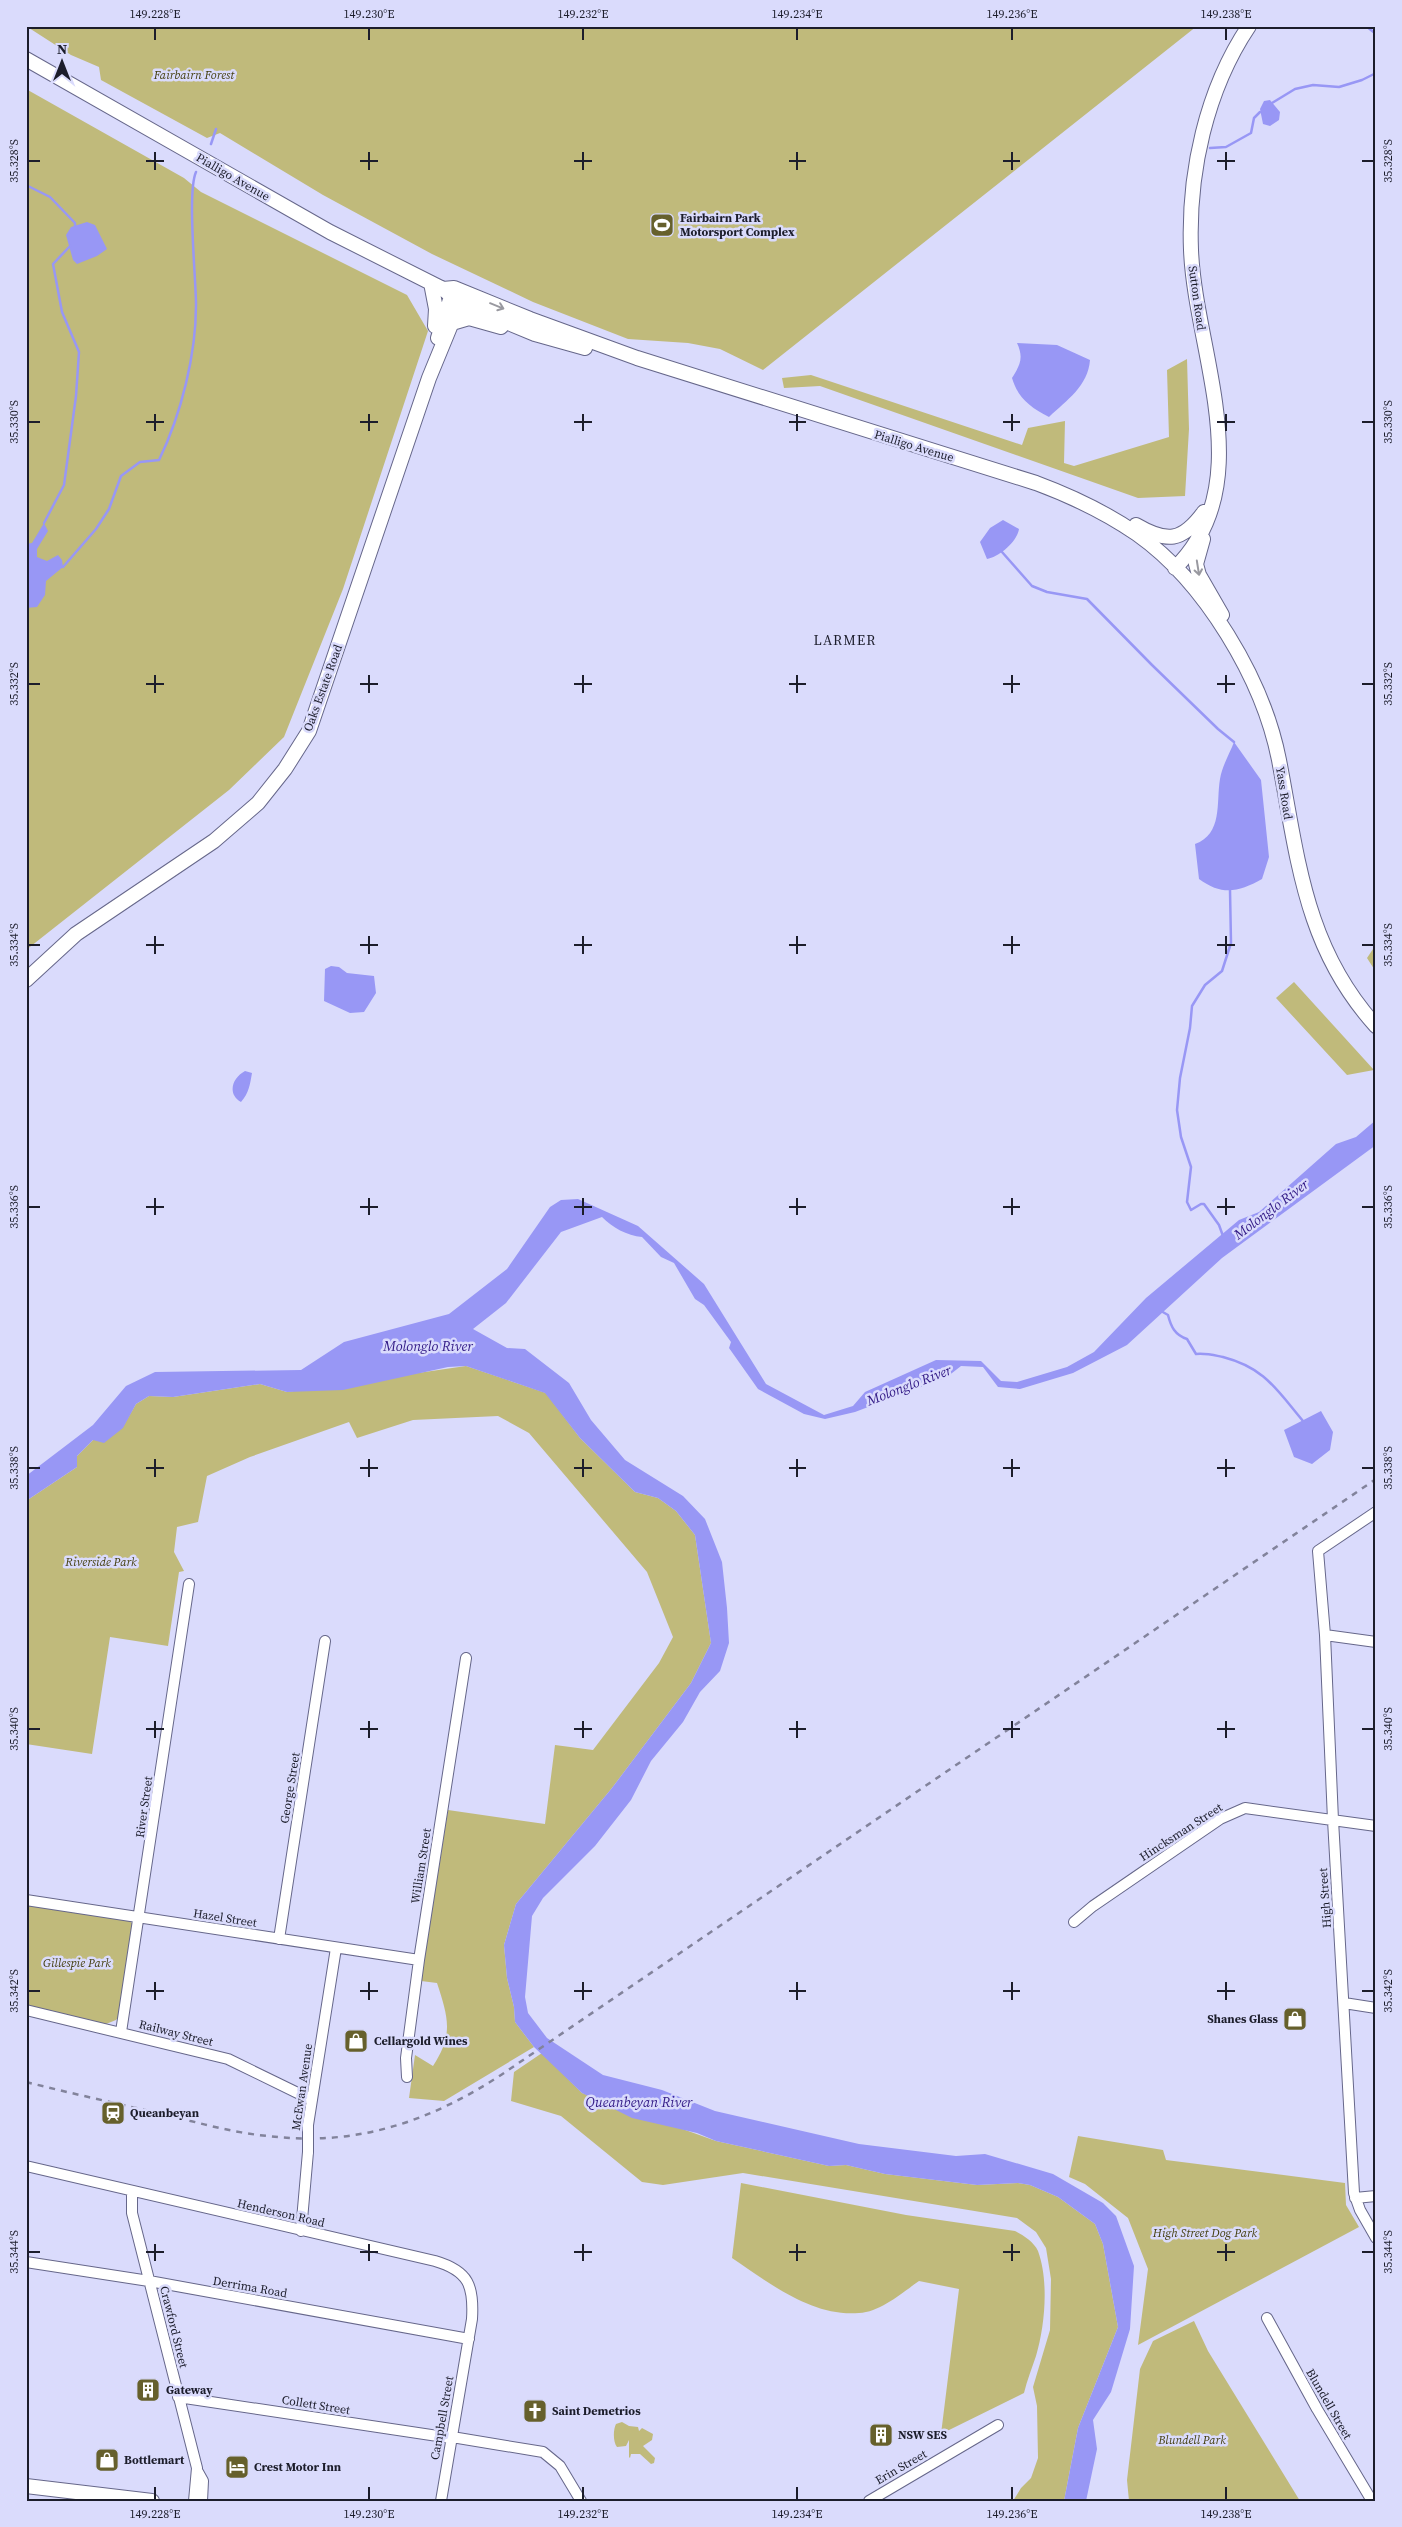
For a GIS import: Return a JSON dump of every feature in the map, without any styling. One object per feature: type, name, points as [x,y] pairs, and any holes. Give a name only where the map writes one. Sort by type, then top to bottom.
[{"type":"main road","name":"Sutton Road","points":[[1175,568],[1188,553],[1207,521],[1215,498],[1220,450],[1193,280],[1191,249],[1192,193],[1211,106],[1232,55],[1249,26]]},
{"type":"main road","name":"Pialligo Avenue","points":[[26,59],[330,232],[450,292],[536,334],[590,350],[637,358]]},
{"type":"main road","points":[[433,365],[436,309],[450,292]]},
{"type":"main road","name":"Pialligo Avenue","points":[[450,292],[637,358],[1036,483],[1076,499],[1105,514],[1138,535],[1175,568]]},
{"type":"main road","name":"Oaks Estate Road","points":[[433,365],[452,323],[450,292]]},
{"type":"main road","name":"Oaks Estate Road","points":[[26,980],[76,934],[214,841],[258,803],[285,769],[309,731],[433,365],[450,292]]},
{"type":"main road","points":[[452,323],[469,318],[517,332],[536,334]]},
{"type":"main road","points":[[1076,499],[1115,512],[1153,535],[1162,538],[1180,535],[1188,531],[1215,498]]},
{"type":"main road","points":[[1207,521],[1196,564],[1199,575],[1220,609],[1234,645]]},
{"type":"main road","name":"Yass Road","points":[[1175,568],[1216,617],[1249,671],[1272,732],[1298,869],[1323,946],[1348,991],[1376,1026]]},
{"type":"main road","points":[[26,2486],[98,2499]]},
{"type":"main road","points":[[26,2492],[98,2499],[152,2501]]},
{"type":"street","name":"High Street","points":[[1376,1512],[1318,1551],[1325,1635],[1333,1820],[1355,2198],[1376,2238]]},
{"type":"street","name":"River Street","points":[[121,2032],[140,1918],[189,1584]]},
{"type":"street","points":[[1325,1635],[1376,1642]]},
{"type":"street","name":"George Street","points":[[279,1939],[325,1641]]},
{"type":"street","name":"William Street","points":[[407,2077],[406,2058],[419,1960],[466,1658]]},
{"type":"street","name":"Hincksman Street","points":[[1074,1922],[1093,1906],[1220,1818],[1245,1808],[1376,1826]]},
{"type":"street","name":"Hazel Street","points":[[26,1900],[419,1960]]},
{"type":"street","name":"McEwan Avenue","points":[[301,2231],[308,2152],[308,2125],[336,1948]]},
{"type":"street","points":[[1344,2004],[1376,2008]]},
{"type":"street","name":"Railway Street","points":[[26,2010],[228,2059],[312,2100]]},
{"type":"street","name":"Henderson Road","points":[[26,2166],[301,2231],[409,2254],[455,2268],[462,2274],[471,2290],[472,2308],[469,2339]]},
{"type":"street","name":"Crawford Street","points":[[132,2192],[132,2213],[178,2397],[197,2468],[203,2481],[202,2501]]},
{"type":"street","points":[[1355,2198],[1376,2196]]},
{"type":"street","points":[[1376,2222],[1376,2238]]},
{"type":"street","name":"Derrima Road","points":[[26,2262],[149,2281],[469,2339]]},
{"type":"street","name":"Blundell Street","points":[[1267,2318],[1317,2409],[1372,2501]]},
{"type":"street","name":"Campbell Street","points":[[441,2501],[469,2339]]},
{"type":"street","name":"Collett Street","points":[[178,2397],[543,2452],[560,2466],[581,2501]]},
{"type":"street","name":"Erin Street","points":[[869,2501],[887,2496],[998,2425]]},
{"type":"street","name":"Crawford Street","points":[[194,2501],[197,2468]]},
{"type":"green space","name":"Fairbairn Park Motorsport Complex","points":[[26,26],[1197,26],[763,370],[720,349],[688,343],[628,339],[533,302],[432,254],[323,195],[220,133],[207,138],[101,80],[99,67],[71,55]]},
{"type":"green space","points":[[26,89],[184,178],[201,192],[407,295],[428,331],[343,589],[284,737],[229,790],[26,950]]},
{"type":"green space","points":[[1187,359],[1189,429],[1185,496],[1138,498],[820,386],[784,388],[782,378],[811,375],[1022,445],[1028,428],[1065,421],[1064,463],[1074,466],[1169,437],[1167,370]]},
{"type":"green space","points":[[1373,949],[1376,949],[1376,972],[1367,958]]},
{"type":"green space","points":[[1294,982],[1374,1070],[1347,1075],[1276,998]]},
{"type":"green space","name":"Riverside Park","points":[[466,1366],[546,1393],[580,1438],[635,1492],[658,1498],[676,1511],[695,1535],[711,1643],[691,1683],[612,1788],[516,1904],[504,1945],[507,1978],[514,2007],[515,2022],[534,2047],[444,2101],[409,2098],[415,2055],[433,2066],[440,2055],[446,2035],[446,2016],[437,1983],[421,1981],[448,1810],[545,1824],[555,1745],[593,1750],[659,1663],[673,1637],[647,1572],[529,1433],[498,1416],[413,1420],[357,1438],[349,1422],[250,1457],[207,1476],[198,1522],[177,1527],[174,1552],[184,1571],[179,1572],[168,1646],[110,1637],[92,1754],[26,1744],[26,1501],[77,1467],[77,1456],[93,1440],[122,1428],[136,1404],[149,1396],[173,1397],[260,1384],[287,1392]]},
{"type":"green space","name":"Gillespie Park","points":[[26,1904],[127,1919],[132,1923],[133,1929],[120,2015],[116,2020],[106,2024],[26,2005]]},
{"type":"green space","points":[[542,2053],[582,2093],[716,2141],[829,2166],[846,2165],[885,2174],[977,2185],[1018,2183],[1030,2185],[1058,2197],[1095,2224],[1103,2244],[1118,2327],[1078,2428],[1064,2501],[1013,2501],[1021,2488],[1031,2478],[1038,2458],[1037,2406],[1033,2387],[1050,2330],[1051,2279],[1046,2248],[1036,2232],[1017,2218],[743,2173],[663,2185],[642,2182],[561,2116],[511,2101],[514,2072]]},
{"type":"green space","name":"High Street Dog Park","points":[[1078,2136],[1163,2150],[1166,2160],[1345,2183],[1346,2205],[1359,2227],[1138,2345],[1148,2269],[1128,2218],[1085,2184],[1069,2177]]},
{"type":"green space","points":[[741,2183],[906,2215],[1015,2231],[1028,2239],[1038,2251],[1045,2289],[1042,2331],[1024,2393],[941,2434],[959,2289],[919,2281],[883,2305],[867,2312],[859,2313],[825,2310],[808,2304],[761,2278],[732,2258]]},
{"type":"green space","name":"Blundell Park","points":[[1194,2321],[1208,2351],[1300,2501],[1129,2501],[1127,2480],[1140,2369],[1153,2341]]},
{"type":"green space","points":[[622,2422],[629,2426],[638,2427],[639,2431],[642,2428],[653,2434],[652,2440],[643,2446],[655,2458],[654,2463],[651,2464],[640,2454],[631,2454],[630,2458],[629,2440],[626,2446],[617,2447],[614,2439],[614,2429],[616,2424]]},
{"type":"water","points":[[1270,100],[1280,112],[1279,120],[1270,126],[1263,124],[1260,109],[1264,101]]},
{"type":"water","points":[[87,222],[95,225],[107,249],[97,256],[77,264],[73,260],[66,235],[71,227]]},
{"type":"water","points":[[1017,343],[1057,345],[1090,360],[1085,377],[1076,392],[1049,417],[1036,410],[1026,401],[1015,385],[1012,378],[1021,357]]},
{"type":"water","points":[[1003,520],[1019,529],[1018,534],[1007,548],[992,558],[987,559],[980,542],[990,528]]},
{"type":"water","points":[[44,523],[48,531],[37,549],[37,557],[47,561],[58,555],[62,560],[63,567],[46,581],[45,595],[37,607],[26,608],[26,544],[32,543]]},
{"type":"water","points":[[1234,742],[1261,780],[1269,857],[1262,879],[1246,887],[1223,890],[1215,888],[1199,879],[1195,844],[1210,833],[1214,825],[1218,807],[1221,774]]},
{"type":"water","points":[[331,966],[339,967],[347,973],[374,976],[376,993],[364,1012],[350,1013],[324,1001],[325,969]]},
{"type":"water","points":[[245,1071],[252,1073],[250,1085],[241,1102],[234,1095],[233,1086],[237,1078]]},
{"type":"water","points":[[1376,1120],[1376,1145],[1222,1258],[1127,1345],[1073,1373],[1020,1389],[998,1387],[983,1367],[961,1366],[947,1377],[855,1412],[825,1419],[804,1414],[758,1389],[729,1348],[731,1342],[704,1305],[695,1299],[674,1263],[661,1257],[642,1237],[620,1230],[602,1217],[561,1232],[506,1303],[473,1329],[507,1348],[525,1349],[569,1383],[591,1420],[625,1460],[683,1496],[705,1519],[722,1562],[727,1608],[729,1643],[720,1671],[700,1692],[683,1722],[651,1761],[631,1800],[595,1846],[543,1898],[532,1916],[525,1997],[528,2013],[547,2038],[603,2075],[662,2090],[715,2111],[859,2144],[956,2156],[985,2154],[1053,2174],[1103,2203],[1116,2216],[1134,2266],[1130,2329],[1111,2392],[1093,2420],[1097,2449],[1086,2501],[1064,2501],[1078,2428],[1118,2327],[1103,2244],[1095,2224],[1058,2197],[1030,2185],[1018,2183],[977,2185],[885,2174],[846,2165],[829,2166],[716,2141],[697,2133],[632,2118],[582,2093],[534,2047],[515,2022],[514,2007],[507,1978],[504,1945],[516,1904],[612,1788],[691,1683],[711,1643],[695,1535],[676,1511],[658,1498],[635,1492],[580,1438],[545,1393],[466,1366],[448,1367],[343,1390],[287,1392],[260,1384],[173,1397],[149,1396],[136,1404],[123,1428],[104,1443],[93,1440],[77,1456],[77,1467],[26,1501],[26,1476],[93,1425],[126,1386],[155,1372],[301,1370],[344,1342],[449,1314],[507,1269],[550,1207],[561,1200],[578,1199],[638,1226],[704,1284],[766,1384],[824,1415],[853,1406],[865,1392],[936,1360],[981,1361],[1001,1381],[1017,1382],[1067,1367],[1094,1352],[1146,1298],[1239,1220],[1259,1212],[1336,1144],[1356,1137]]},
{"type":"water","points":[[1321,1411],[1333,1432],[1330,1450],[1312,1464],[1294,1457],[1284,1430]]},
{"type":"waterway","points":[[1366,26],[1376,34]]},
{"type":"waterway","points":[[1272,103],[1295,89],[1313,85],[1339,87],[1362,80],[1376,73]]},
{"type":"waterway","points":[[1210,148],[1226,147],[1251,133],[1254,118],[1260,112]]},
{"type":"waterway","points":[[211,144],[216,129]]},
{"type":"waterway","points":[[63,567],[96,529],[109,509],[121,476],[140,462],[159,460],[174,424],[186,384],[195,324],[196,292],[192,197],[196,172]]},
{"type":"waterway","points":[[26,185],[50,197],[75,223],[75,229]]},
{"type":"waterway","points":[[44,523],[64,485],[76,396],[79,352],[62,312],[53,264],[71,245]]},
{"type":"waterway","points":[[1002,552],[1032,586],[1047,592],[1087,599],[1152,665],[1234,742]]},
{"type":"waterway","points":[[1223,1236],[1219,1225],[1204,1204],[1191,1210],[1187,1202],[1191,1167],[1181,1137],[1177,1110],[1180,1078],[1190,1028],[1192,1006],[1205,985],[1222,971],[1231,943],[1230,890]]},
{"type":"waterway","points":[[1161,1311],[1168,1315],[1174,1330],[1187,1339],[1196,1354],[1223,1357],[1249,1367],[1269,1381],[1303,1421]]},
{"type":"railway","points":[[26,2082],[231,2130],[256,2135],[300,2138],[331,2138],[361,2134],[419,2118],[446,2106],[474,2092],[501,2075],[1376,1479]]},
{"type":"place","name":"Fairbairn Park Motorsport Complex","points":[[662,225]]},
{"type":"place","name":"Shanes Glass","points":[[1295,2019]]},
{"type":"place","name":"Cellargold Wines","points":[[356,2041]]},
{"type":"place","name":"Queanbeyan","points":[[113,2113]]},
{"type":"place","name":"Gateway","points":[[148,2390]]},
{"type":"place","name":"Saint Demetrios","points":[[535,2411]]},
{"type":"place","name":"NSW SES","points":[[881,2435]]},
{"type":"place","name":"Bottlemart","points":[[107,2460]]},
{"type":"place","name":"Crest Motor Inn","points":[[237,2467]]},
{"type":"district","name":"LARMER","points":[[845,640]]},
{"type":"park label","name":"Fairbairn Forest","points":[[194,75]]},
{"type":"water label","name":"Molonglo River","points":[[1271,1209]]},
{"type":"water label","name":"Molonglo River","points":[[428,1346]]},
{"type":"water label","name":"Molonglo River","points":[[909,1385]]},
{"type":"water label","name":"Queanbeyan River","points":[[639,2102]]}]
